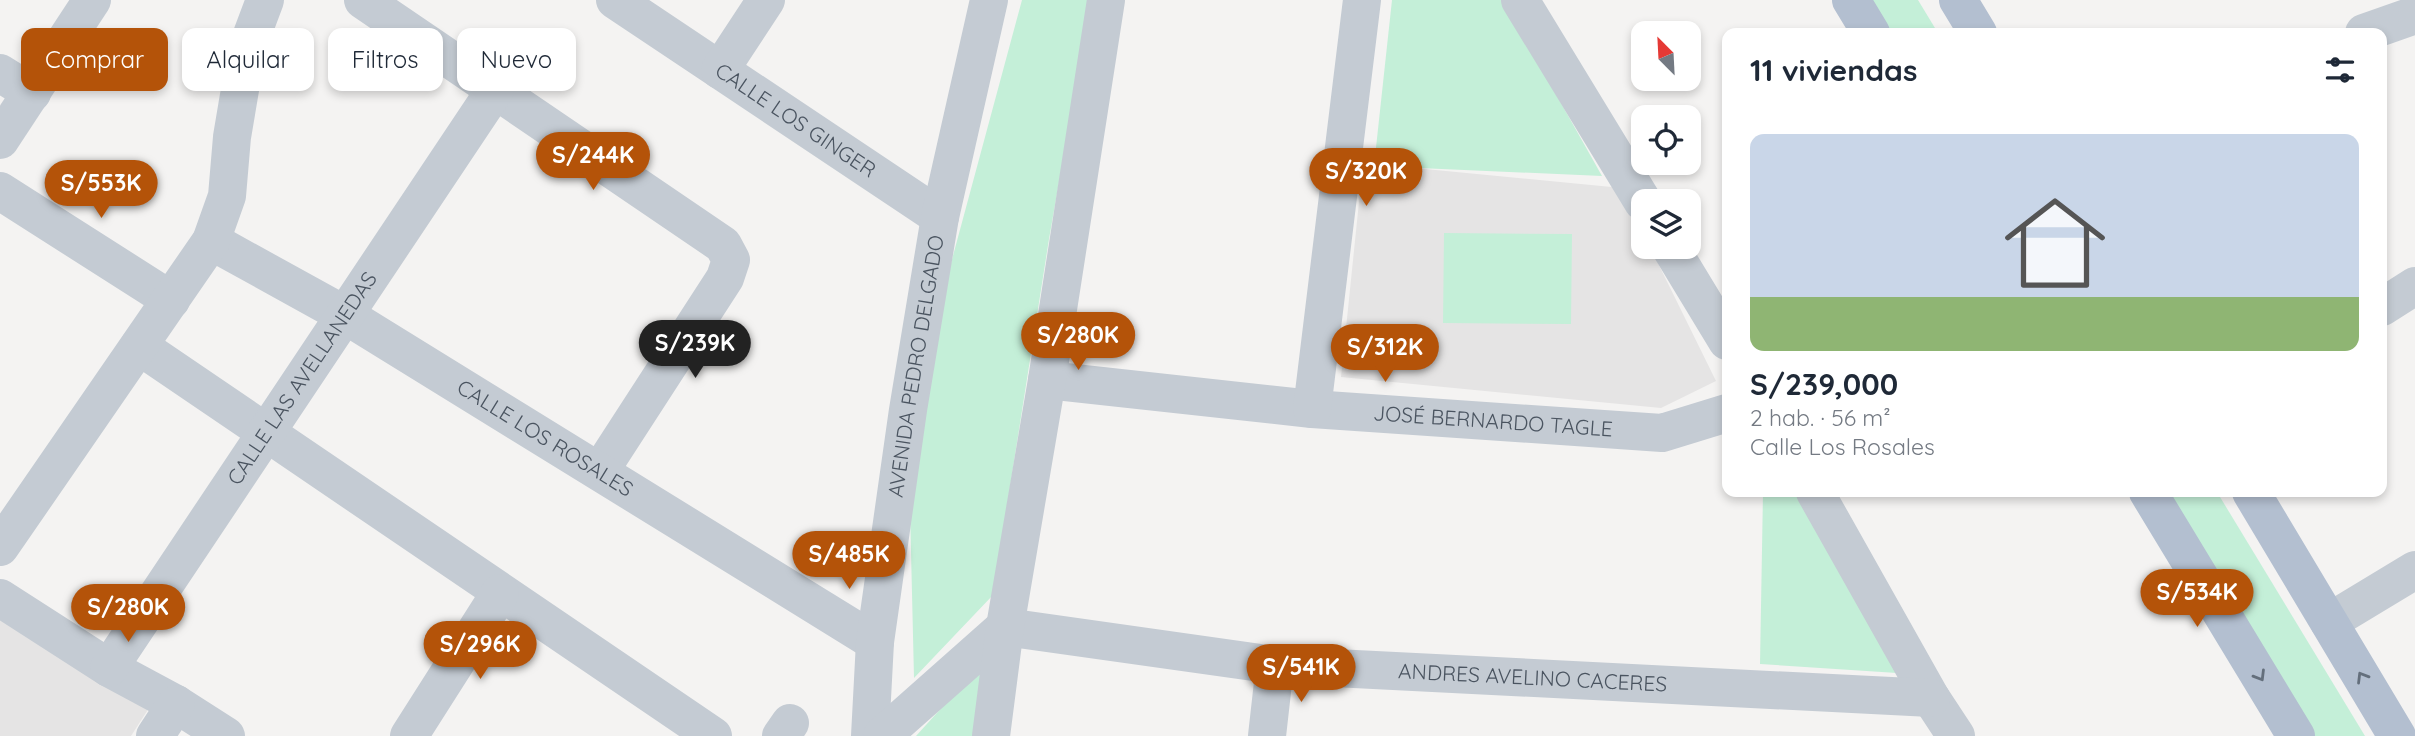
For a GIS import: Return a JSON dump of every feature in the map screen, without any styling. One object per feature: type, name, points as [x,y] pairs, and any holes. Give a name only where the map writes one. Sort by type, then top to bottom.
[{"type":"main road","points":[[1851,0],[1868,28]]},
{"type":"main road","points":[[1958,0],[1975,28]]},
{"type":"main road","points":[[2151,497],[2297,736]]},
{"type":"main road","points":[[2254,497],[2397,736]]},
{"type":"street","points":[[0,139],[92,0]]},
{"type":"street","points":[[0,547],[211,242],[227,197],[232,137],[247,48],[265,0]]},
{"type":"street","points":[[363,0],[457,64]]},
{"type":"street","name":"CALLE LOS GINGER","points":[[615,0],[940,217]]},
{"type":"street","points":[[719,70],[766,0]]},
{"type":"street","name":"AVENIDA PEDRO DELGADO","points":[[870,736],[876,642],[908,410],[940,217],[989,0]]},
{"type":"street","points":[[991,736],[1005,627],[1047,380],[1106,0]]},
{"type":"street","points":[[1312,409],[1362,0]]},
{"type":"street","points":[[1520,0],[1635,189]]},
{"type":"street","points":[[2378,28],[2415,15]]},
{"type":"street","points":[[0,73],[32,93]]},
{"type":"street","name":"CALLE LAS AVELLANEDAS","points":[[109,668],[494,91]]},
{"type":"street","points":[[496,91],[723,245],[731,260],[725,278],[600,471]]},
{"type":"street","points":[[0,191],[171,299]]},
{"type":"street","name":"CALLE LOS ROSALES","points":[[211,242],[345,315],[876,642]]},
{"type":"street","points":[[1677,259],[1722,333]]},
{"type":"street","points":[[2387,304],[2415,286]]},
{"type":"street","points":[[139,346],[713,736]]},
{"type":"street","name":"JOSÉ BERNARDO TAGLE","points":[[1047,380],[1312,409],[1662,433],[1722,415]]},
{"type":"street","points":[[1818,497],[1931,698],[1956,736]]},
{"type":"street","points":[[2329,622],[2415,570]]},
{"type":"street","points":[[410,736],[500,593]]},
{"type":"street","points":[[0,598],[109,668],[176,704],[226,736]]},
{"type":"street","points":[[883,736],[1005,627]]},
{"type":"street","name":"ANDRES AVELINO CACERES","points":[[1005,627],[1275,665],[1931,698]]},
{"type":"street","points":[[1267,736],[1275,665]]},
{"type":"street","points":[[155,736],[176,704]]},
{"type":"shaded area","points":[[1363,163],[1622,188],[1631,207],[1631,259],[1656,259],[1716,381],[1661,408],[1341,377]]},
{"type":"shaded area","points":[[0,612],[149,708],[131,736],[0,736]]},
{"type":"green space","points":[[1022,0],[1091,0],[1049,239],[993,595],[914,678],[910,509],[937,315]]},
{"type":"green space","points":[[1392,0],[1503,0],[1602,176],[1374,166]]},
{"type":"green space","points":[[1855,0],[1918,0],[1935,28],[1872,28]]},
{"type":"green space","points":[[1444,233],[1572,234],[1571,324],[1443,323]]},
{"type":"green space","points":[[1763,497],[1800,497],[1897,673],[1760,664]]},
{"type":"green space","points":[[2154,497],[2220,497],[2365,736],[2299,736]]},
{"type":"green space","points":[[986,659],[974,736],[916,736]]}]
